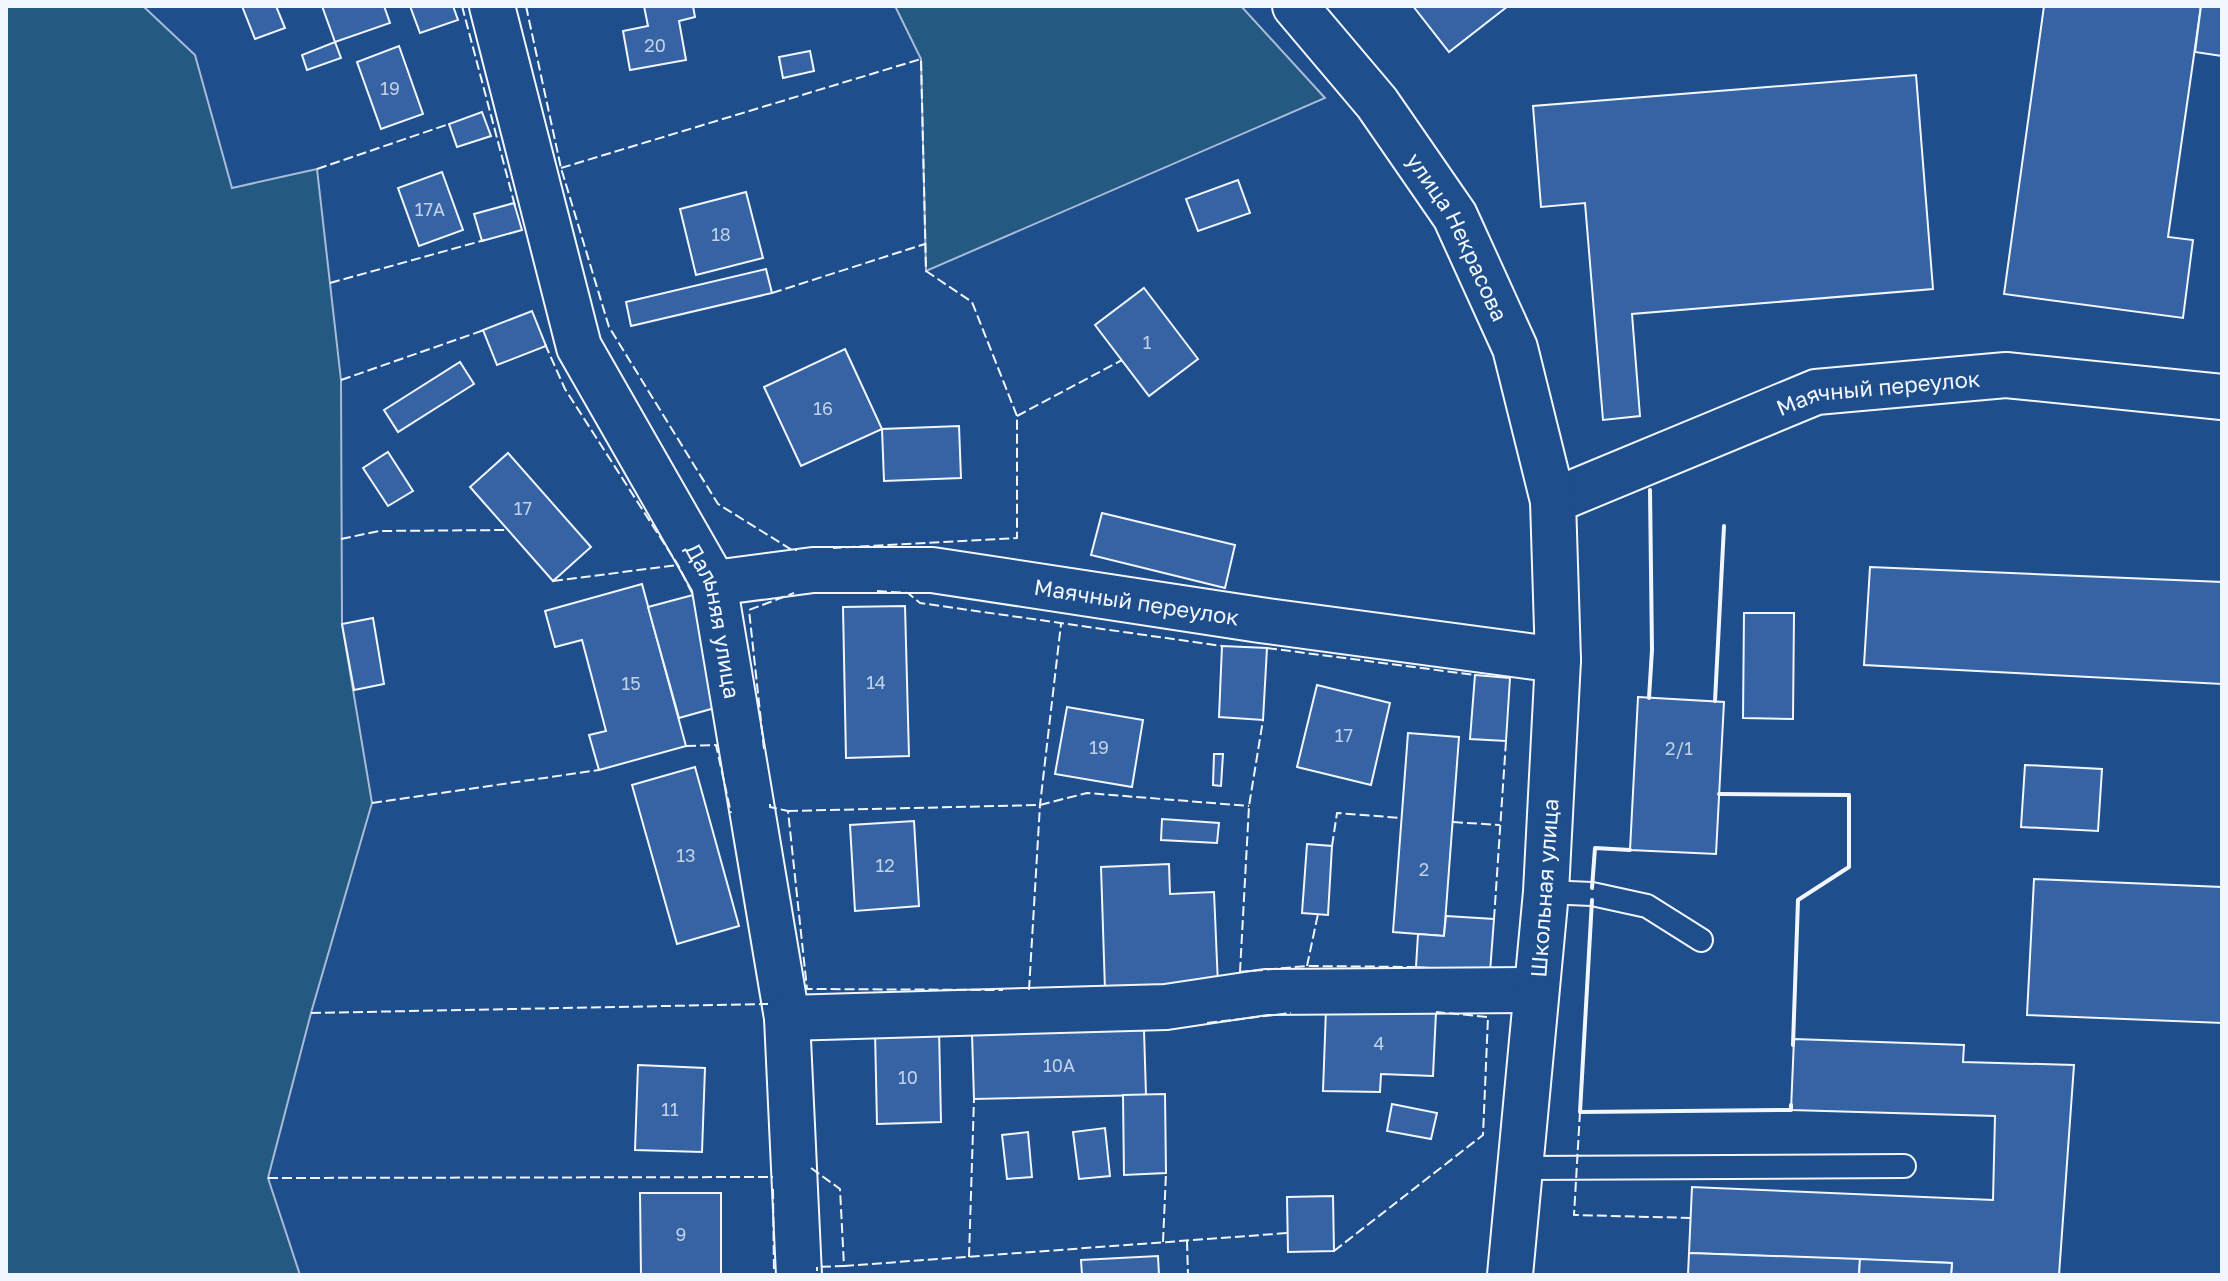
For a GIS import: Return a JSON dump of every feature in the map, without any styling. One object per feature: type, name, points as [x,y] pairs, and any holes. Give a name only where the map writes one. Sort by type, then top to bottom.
[{"type":"street","name":"Дальняя улица","points":[[492,6],[579,347],[714,583],[787,1018],[799,1275]]},
{"type":"street","name":"улица Некрасова","points":[[1295,6],[1377,103],[1455,216],[1515,348],[1553,501]]},
{"type":"street","name":"Маячный переулок","points":[[1553,501],[1816,392],[2006,375],[2222,397]]},
{"type":"street","name":"Школьная улица","points":[[1510,1275],[1546,892],[1558,660],[1553,501]]},
{"type":"street","name":"Маячный переулок","points":[[714,583],[813,570],[932,570],[1260,620],[1558,660]]},
{"type":"street","points":[[787,1018],[1166,1007],[1266,992],[1536,990]]},
{"type":"lane","points":[[1546,892],[1592,894],[1647,906],[1701,940]]},
{"type":"lane","points":[[1520,1168],[1904,1166]]},
{"type":"shaded area","points":[[6,6],[143,6],[195,55],[232,188],[317,169],[341,380],[342,624],[372,803],[311,1013],[268,1178],[300,1275],[6,1275]]},
{"type":"shaded area","points":[[895,6],[1241,6],[1325,98],[926,271],[921,59]]},
{"type":"building","points":[[242,6],[276,6],[285,28],[255,39]]},
{"type":"building","points":[[322,6],[384,6],[390,23],[335,42]]},
{"type":"building","points":[[410,6],[453,6],[458,20],[420,33]]},
{"type":"building","points":[[644,6],[693,6],[695,17],[679,21],[686,60],[630,70],[623,31],[648,26]]},
{"type":"building","points":[[1413,6],[1508,6],[1449,52]]},
{"type":"building","points":[[2044,6],[2201,6],[2168,237],[2193,240],[2183,318],[2004,294]]},
{"type":"building","points":[[2201,6],[2222,6],[2222,56],[2195,52]]},
{"type":"building","points":[[335,42],[341,58],[307,70],[302,55]]},
{"type":"building","points":[[399,46],[423,114],[381,129],[357,62]]},
{"type":"building","points":[[810,51],[814,71],[783,78],[779,57]]},
{"type":"building","points":[[1916,75],[1933,289],[1632,314],[1640,416],[1603,420],[1585,203],[1541,207],[1533,106]]},
{"type":"building","points":[[482,112],[491,136],[457,147],[449,124]]},
{"type":"building","points":[[442,172],[463,230],[419,246],[398,188]]},
{"type":"building","points":[[1238,180],[1250,213],[1198,231],[1186,199]]},
{"type":"building","points":[[746,192],[763,258],[696,275],[680,209]]},
{"type":"building","points":[[514,203],[522,230],[482,241],[474,214]]},
{"type":"building","points":[[766,269],[772,293],[631,326],[626,302]]},
{"type":"building","points":[[1144,288],[1198,359],[1149,396],[1095,325]]},
{"type":"building","points":[[532,311],[546,346],[497,365],[483,330]]},
{"type":"building","points":[[845,349],[882,429],[801,466],[764,387]]},
{"type":"building","points":[[460,362],[474,384],[398,432],[384,410]]},
{"type":"building","points":[[959,426],[961,478],[884,481],[882,429]]},
{"type":"building","points":[[388,452],[413,491],[388,506],[363,468]]},
{"type":"building","points":[[508,453],[591,547],[553,581],[470,487]]},
{"type":"building","points":[[1102,513],[1235,545],[1225,588],[1091,555]]},
{"type":"building","points":[[1870,567],[2222,582],[2222,684],[1864,665]]},
{"type":"building","points":[[642,584],[686,746],[599,770],[589,735],[606,731],[582,640],[555,647],[545,611]]},
{"type":"building","points":[[693,595],[708,649],[729,704],[679,718],[648,607]]},
{"type":"building","points":[[905,606],[909,756],[846,758],[843,607]]},
{"type":"building","points":[[1744,613],[1794,613],[1793,719],[1743,718]]},
{"type":"building","points":[[373,618],[384,684],[354,690],[342,624]]},
{"type":"building","points":[[1222,646],[1267,648],[1263,720],[1219,717]]},
{"type":"building","points":[[1475,675],[1510,678],[1506,741],[1470,739]]},
{"type":"building","points":[[1317,685],[1390,703],[1371,785],[1297,767]]},
{"type":"building","points":[[1638,697],[1724,702],[1716,854],[1630,850]]},
{"type":"building","points":[[1067,707],[1143,720],[1132,787],[1055,774]]},
{"type":"building","points":[[1408,733],[1459,737],[1444,936],[1393,932]]},
{"type":"building","points":[[1214,754],[1223,754],[1221,786],[1213,785]]},
{"type":"building","points":[[2025,765],[2102,769],[2098,831],[2021,827]]},
{"type":"building","points":[[695,767],[739,926],[677,944],[632,785]]},
{"type":"building","points":[[1162,819],[1219,823],[1217,843],[1161,840]]},
{"type":"building","points":[[914,821],[919,906],[855,911],[850,825]]},
{"type":"building","points":[[1307,844],[1332,846],[1328,915],[1302,913]]},
{"type":"building","points":[[1169,864],[1170,894],[1214,892],[1218,985],[1105,990],[1101,867]]},
{"type":"building","points":[[2034,879],[2222,887],[2222,1023],[2027,1015]]},
{"type":"building","points":[[1446,916],[1494,919],[1490,972],[1416,967],[1418,934],[1444,936]]},
{"type":"building","points":[[1326,1009],[1436,1012],[1433,1076],[1381,1074],[1380,1092],[1323,1091]]},
{"type":"building","points":[[939,1029],[941,1122],[877,1124],[875,1031]]},
{"type":"building","points":[[1144,1030],[1146,1095],[974,1099],[972,1034]]},
{"type":"building","points":[[1794,1039],[1964,1045],[1963,1062],[2074,1065],[2059,1275],[1951,1275],[1952,1263],[1689,1253],[1692,1187],[1993,1200],[1995,1116],[1791,1110]]},
{"type":"building","points":[[638,1065],[705,1068],[702,1152],[635,1150]]},
{"type":"building","points":[[1165,1094],[1166,1173],[1124,1175],[1123,1095]]},
{"type":"building","points":[[1392,1104],[1437,1113],[1431,1139],[1387,1131]]},
{"type":"building","points":[[1105,1128],[1110,1176],[1079,1179],[1073,1132]]},
{"type":"building","points":[[1028,1132],[1032,1177],[1007,1179],[1002,1135]]},
{"type":"building","points":[[640,1193],[721,1193],[721,1275],[641,1275]]},
{"type":"building","points":[[1333,1196],[1334,1251],[1288,1252],[1287,1197]]},
{"type":"building","points":[[1689,1253],[1860,1259],[1859,1275],[1688,1275]]},
{"type":"building","points":[[1158,1256],[1159,1275],[1082,1275],[1081,1260]]},
{"type":"building","points":[[1860,1259],[1952,1263],[1951,1275],[1859,1275]]},
{"type":"fence","points":[[462,6],[515,206]]},
{"type":"fence","points":[[526,6],[561,168],[609,327],[718,504],[792,550],[797,550]]},
{"type":"fence","points":[[561,168],[921,59],[926,271],[972,302],[1017,416],[1017,538],[833,548]]},
{"type":"fence","points":[[317,169],[449,124]]},
{"type":"fence","points":[[330,283],[485,240]]},
{"type":"fence","points":[[772,293],[925,244]]},
{"type":"fence","points":[[341,380],[487,329]]},
{"type":"fence","points":[[545,344],[565,389],[678,565],[693,595]]},
{"type":"fence","points":[[1017,416],[1122,360]]},
{"type":"fence","points":[[341,539],[379,531],[508,530]]},
{"type":"fence","points":[[553,581],[678,565]]},
{"type":"fence","points":[[877,591],[908,593],[920,603],[1222,646]]},
{"type":"fence","points":[[764,749],[749,610],[794,593]]},
{"type":"fence","points":[[1029,990],[1040,805],[1061,624]]},
{"type":"fence","points":[[1267,648],[1475,675]]},
{"type":"fence","points":[[1240,972],[1249,806],[1263,720]]},
{"type":"fence","points":[[1494,919],[1506,741]]},
{"type":"fence","points":[[686,746],[716,745],[731,813]]},
{"type":"fence","points":[[372,803],[599,770]]},
{"type":"fence","points":[[788,811],[1040,805],[1087,793],[1249,806]]},
{"type":"fence","points":[[770,804],[770,807],[788,811],[807,989],[1003,990]]},
{"type":"fence","points":[[1332,846],[1337,813],[1402,818]]},
{"type":"fence","points":[[1453,822],[1500,825]]},
{"type":"fence","points":[[1307,966],[1318,914]]},
{"type":"fence","points":[[1239,972],[1307,966],[1416,967]]},
{"type":"fence","points":[[311,1013],[768,1004]]},
{"type":"fence","points":[[1334,1251],[1483,1135],[1488,1017],[1436,1012]]},
{"type":"fence","points":[[1207,1023],[1291,1013]]},
{"type":"fence","points":[[969,1257],[974,1099]]},
{"type":"fence","points":[[1580,1112],[1574,1215],[1692,1218]]},
{"type":"fence","points":[[811,1168],[840,1189],[844,1266],[817,1267],[817,1271]]},
{"type":"fence","points":[[1163,1242],[1166,1173]]},
{"type":"fence","points":[[268,1178],[773,1177]]},
{"type":"fence","points":[[773,1189],[774,1275]]},
{"type":"fence","points":[[844,1266],[1288,1233]]},
{"type":"fence","points":[[1187,1241],[1188,1275]]},
{"type":"wall","points":[[1649,698],[1652,650],[1650,490]]},
{"type":"wall","points":[[1715,701],[1724,526]]},
{"type":"wall","points":[[1719,794],[1849,795],[1849,867],[1798,900],[1793,1045]]},
{"type":"wall","points":[[1592,888],[1595,848],[1630,850]]},
{"type":"wall","points":[[1592,900],[1580,1112],[1791,1110],[1791,1105]]}]
